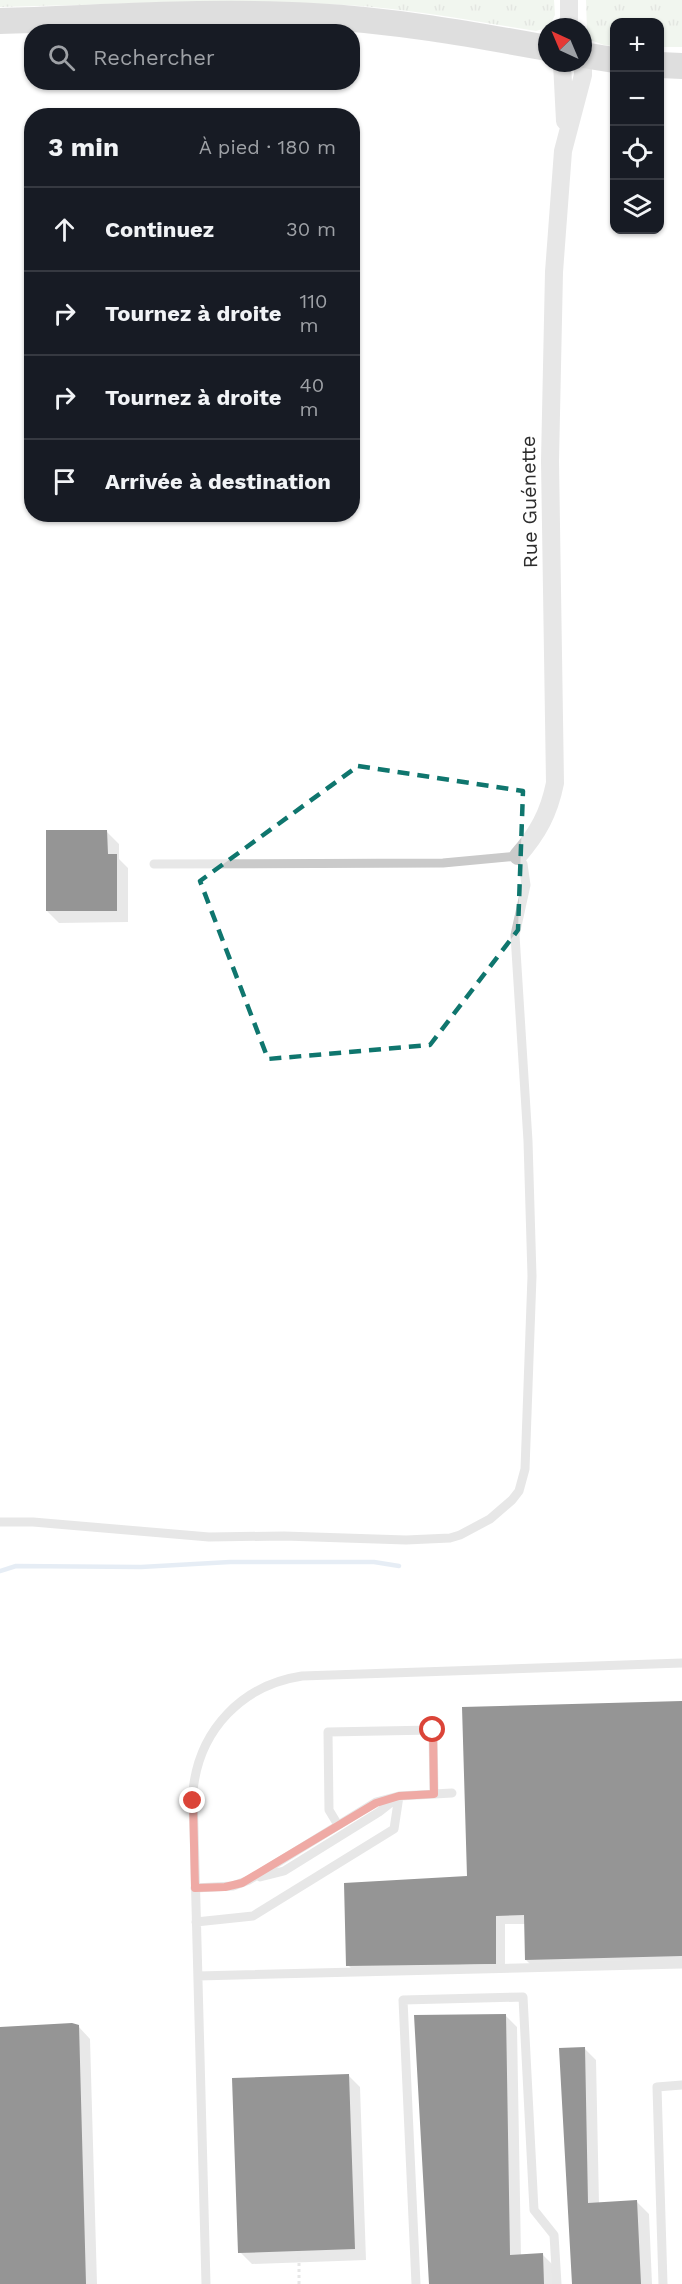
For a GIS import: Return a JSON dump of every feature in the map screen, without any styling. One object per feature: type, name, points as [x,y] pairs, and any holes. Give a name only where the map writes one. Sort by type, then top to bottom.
[{"type":"street","points":[[569,0],[569,18]]},
{"type":"street","points":[[0,21],[180,15],[313,16],[398,24],[538,47]]},
{"type":"street","points":[[592,58],[610,60]]},
{"type":"street","points":[[664,65],[682,66]]},
{"type":"street","name":"Rue Guénette","points":[[518,856],[544,821],[551,804],[555,783],[550,449],[555,251],[565,138],[582,72]]},
{"type":"lane","points":[[0,1522],[33,1522],[209,1537],[450,1538],[490,1519],[512,1500],[519,1491],[525,1468],[532,1276],[528,1130],[515,935],[526,885],[523,864],[518,856],[443,863],[154,864]]},
{"type":"lane","points":[[206,2284],[193,1791],[199,1759],[207,1739],[226,1713],[242,1699],[261,1688],[291,1677],[682,1663]]},
{"type":"lane","points":[[338,1826],[329,1810],[328,1732],[433,1730],[434,1794]]},
{"type":"lane","points":[[249,1880],[376,1803],[399,1796],[452,1793]]},
{"type":"lane","points":[[195,1888],[233,1886],[284,1871],[379,1812],[399,1796]]},
{"type":"lane","points":[[196,1922],[252,1916],[394,1829],[399,1796]]},
{"type":"lane","points":[[198,1976],[682,1964]]},
{"type":"lane","points":[[416,2284],[403,2000],[524,1997],[534,2210],[554,2235],[556,2284]]},
{"type":"lane","points":[[663,2284],[657,2087],[682,2085]]},
{"type":"path","points":[[299,2251],[299,2284]]},
{"type":"highlighted area","points":[[358,766],[523,791],[518,930],[430,1045],[268,1059],[200,881]]},
{"type":"green space","points":[[0,0],[554,0],[555,15],[554,18],[538,18],[538,30],[536,31],[418,12],[346,5],[216,3],[0,7]]},
{"type":"green space","points":[[586,0],[682,0],[682,47],[664,47],[664,18],[610,18],[610,46],[592,41],[592,18],[587,18]]},
{"type":"building","points":[[46,830],[107,830],[108,854],[117,854],[117,911],[46,911]]},
{"type":"building","points":[[682,1701],[682,1956],[525,1960],[524,1915],[496,1916],[496,1964],[346,1966],[344,1883],[467,1876],[462,1707]]},
{"type":"building","points":[[506,2014],[510,2255],[543,2253],[544,2284],[429,2284],[414,2015]]},
{"type":"building","points":[[72,2023],[79,2025],[86,2284],[0,2284],[0,2027]]},
{"type":"building","points":[[585,2047],[588,2203],[637,2200],[641,2284],[572,2284],[559,2048]]},
{"type":"building","points":[[349,2074],[355,2249],[238,2253],[232,2078]]},
{"type":"waterway","points":[[0,1571],[16,1566],[141,1567],[230,1562],[374,1562],[399,1566]]},
{"type":"route","points":[[193,1801],[195,1888],[233,1886],[249,1880],[376,1803],[399,1796],[434,1794],[433,1730]]}]
